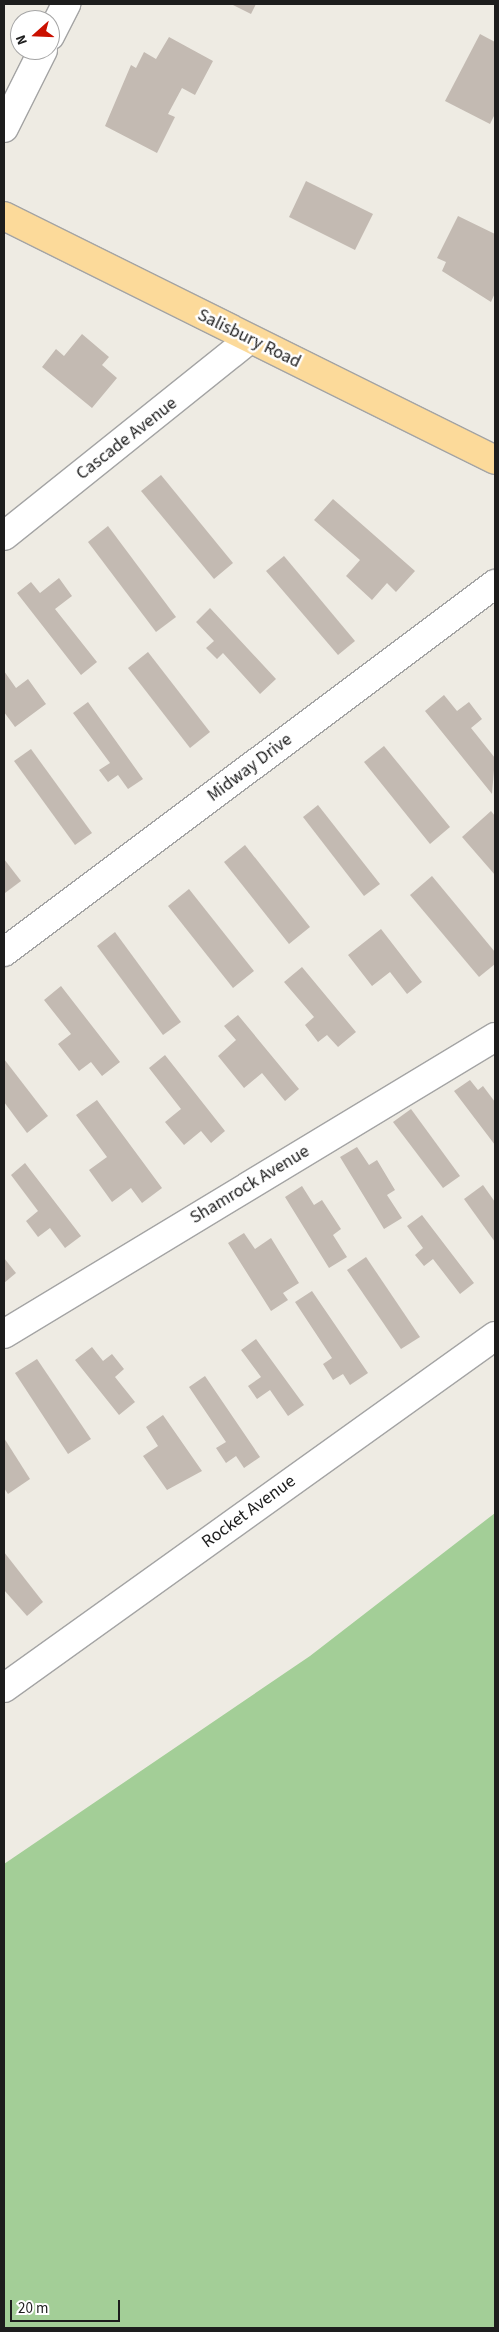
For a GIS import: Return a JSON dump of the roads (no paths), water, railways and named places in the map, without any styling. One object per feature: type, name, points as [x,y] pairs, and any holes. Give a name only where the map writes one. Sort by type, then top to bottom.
[{"type":"main road","name":"Salisbury Road","points":[[4,216],[249,340],[495,460]]},
{"type":"street","points":[[60,16],[66,4]]},
{"type":"street","points":[[4,128],[38,60]]},
{"type":"street","name":"Cascade Avenue","points":[[4,536],[249,340]]},
{"type":"street","name":"Midway Drive","points":[[4,952],[495,584]]},
{"type":"street","name":"Shamrock Avenue","points":[[4,1334],[495,1037]]},
{"type":"street","name":"Rocket Avenue","points":[[4,1688],[495,1336]]}]
